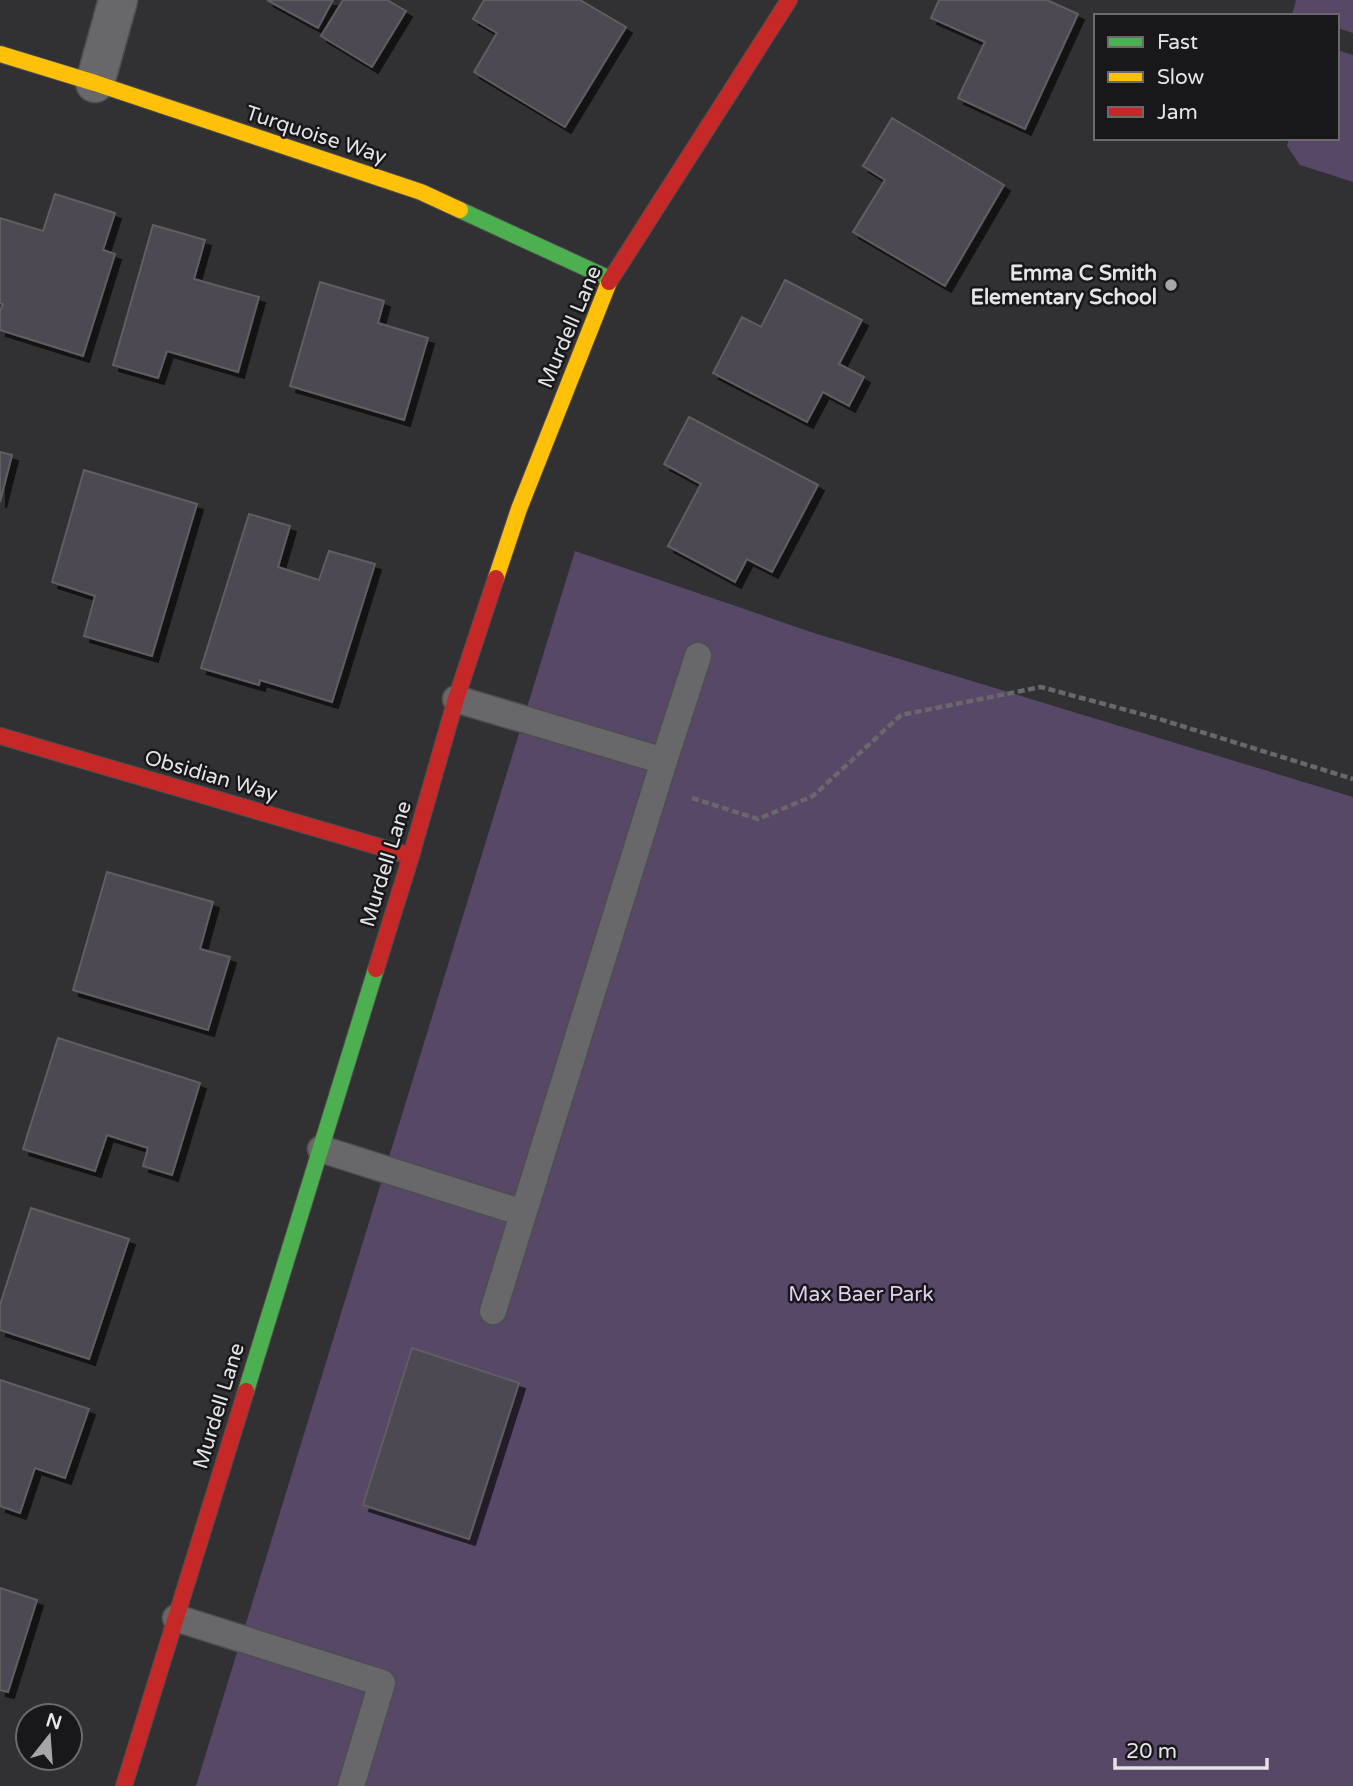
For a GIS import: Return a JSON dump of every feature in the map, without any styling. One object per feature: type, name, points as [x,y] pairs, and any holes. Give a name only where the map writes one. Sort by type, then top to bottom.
[{"type":"street","points":[[94,83],[118,0]]},
{"type":"street","name":"Murdell Lane","points":[[124,1786],[411,856],[456,699],[519,509],[610,279],[789,0]]},
{"type":"street","name":"Turquoise Way","points":[[0,54],[421,192],[610,279]]},
{"type":"street","name":"Obsidian Way","points":[[0,736],[411,856]]},
{"type":"lane","points":[[493,1311],[698,656]]},
{"type":"lane","points":[[456,699],[664,761]]},
{"type":"lane","points":[[321,1149],[523,1213]]},
{"type":"lane","points":[[176,1618],[382,1683],[351,1786]]},
{"type":"path","points":[[657,787],[758,819],[813,796],[901,715],[1041,687],[1156,718],[1353,779]]},
{"type":"green space","points":[[1296,0],[1353,0],[1353,33],[1339,29],[1339,14],[1292,14]]},
{"type":"green space","points":[[1339,51],[1353,55],[1353,182],[1300,165],[1287,146],[1288,140],[1339,140]]},
{"type":"green space","name":"Max Baer Park","points":[[575,551],[814,633],[1353,797],[1353,1786],[196,1786]]},
{"type":"building","points":[[267,0],[333,0],[318,28]]},
{"type":"building","points":[[343,0],[387,0],[406,11],[372,67],[321,36]]},
{"type":"building","points":[[484,0],[580,0],[626,27],[565,127],[474,72],[497,33],[473,19]]},
{"type":"building","points":[[939,0],[1047,0],[1078,14],[1025,129],[958,98],[985,42],[931,18]]},
{"type":"building","points":[[892,118],[1004,185],[945,286],[853,232],[885,180],[863,166]]},
{"type":"building","points":[[55,194],[115,213],[103,250],[115,254],[83,356],[0,330],[0,311],[3,304],[0,303],[0,218],[43,231]]},
{"type":"building","points":[[153,225],[205,240],[194,279],[259,297],[238,372],[167,351],[158,378],[113,365]]},
{"type":"building","points":[[785,280],[862,320],[839,364],[864,377],[849,406],[823,392],[807,422],[713,373],[742,317],[761,327]]},
{"type":"building","points":[[320,282],[384,301],[378,323],[428,338],[404,420],[290,386]]},
{"type":"building","points":[[689,417],[818,485],[772,572],[747,559],[735,582],[668,546],[701,484],[664,464]]},
{"type":"building","points":[[0,452],[12,455],[0,502]]},
{"type":"building","points":[[84,470],[197,504],[152,656],[84,636],[95,596],[52,582]]},
{"type":"building","points":[[249,514],[290,526],[278,567],[319,580],[329,551],[375,564],[332,702],[260,680],[259,685],[201,668]]},
{"type":"building","points":[[107,872],[213,902],[200,949],[230,957],[208,1030],[73,990]]},
{"type":"building","points":[[58,1038],[200,1083],[172,1175],[143,1166],[148,1148],[107,1135],[95,1171],[23,1149]]},
{"type":"building","points":[[31,1208],[129,1239],[89,1359],[0,1330],[0,1305]]},
{"type":"building","points":[[412,1348],[519,1383],[469,1539],[363,1505]]},
{"type":"building","points":[[0,1380],[89,1409],[65,1478],[35,1468],[20,1513],[0,1506]]},
{"type":"building","points":[[0,1588],[37,1600],[8,1692],[0,1690]]},
{"type":"traffic: fast","points":[[460,210],[610,279]]},
{"type":"traffic: fast","points":[[246,1391],[376,969]]},
{"type":"traffic: slow","points":[[0,54],[421,192],[460,210]]},
{"type":"traffic: slow","points":[[496,578],[519,509],[609,282]]},
{"type":"traffic: jam","points":[[609,282],[789,0]]},
{"type":"traffic: jam","points":[[376,969],[456,699],[496,578]]},
{"type":"traffic: jam","points":[[0,736],[411,856]]},
{"type":"traffic: jam","points":[[124,1786],[246,1391]]},
{"type":"place","name":"Emma C Smith Elementary School","points":[[1171,285]]}]
